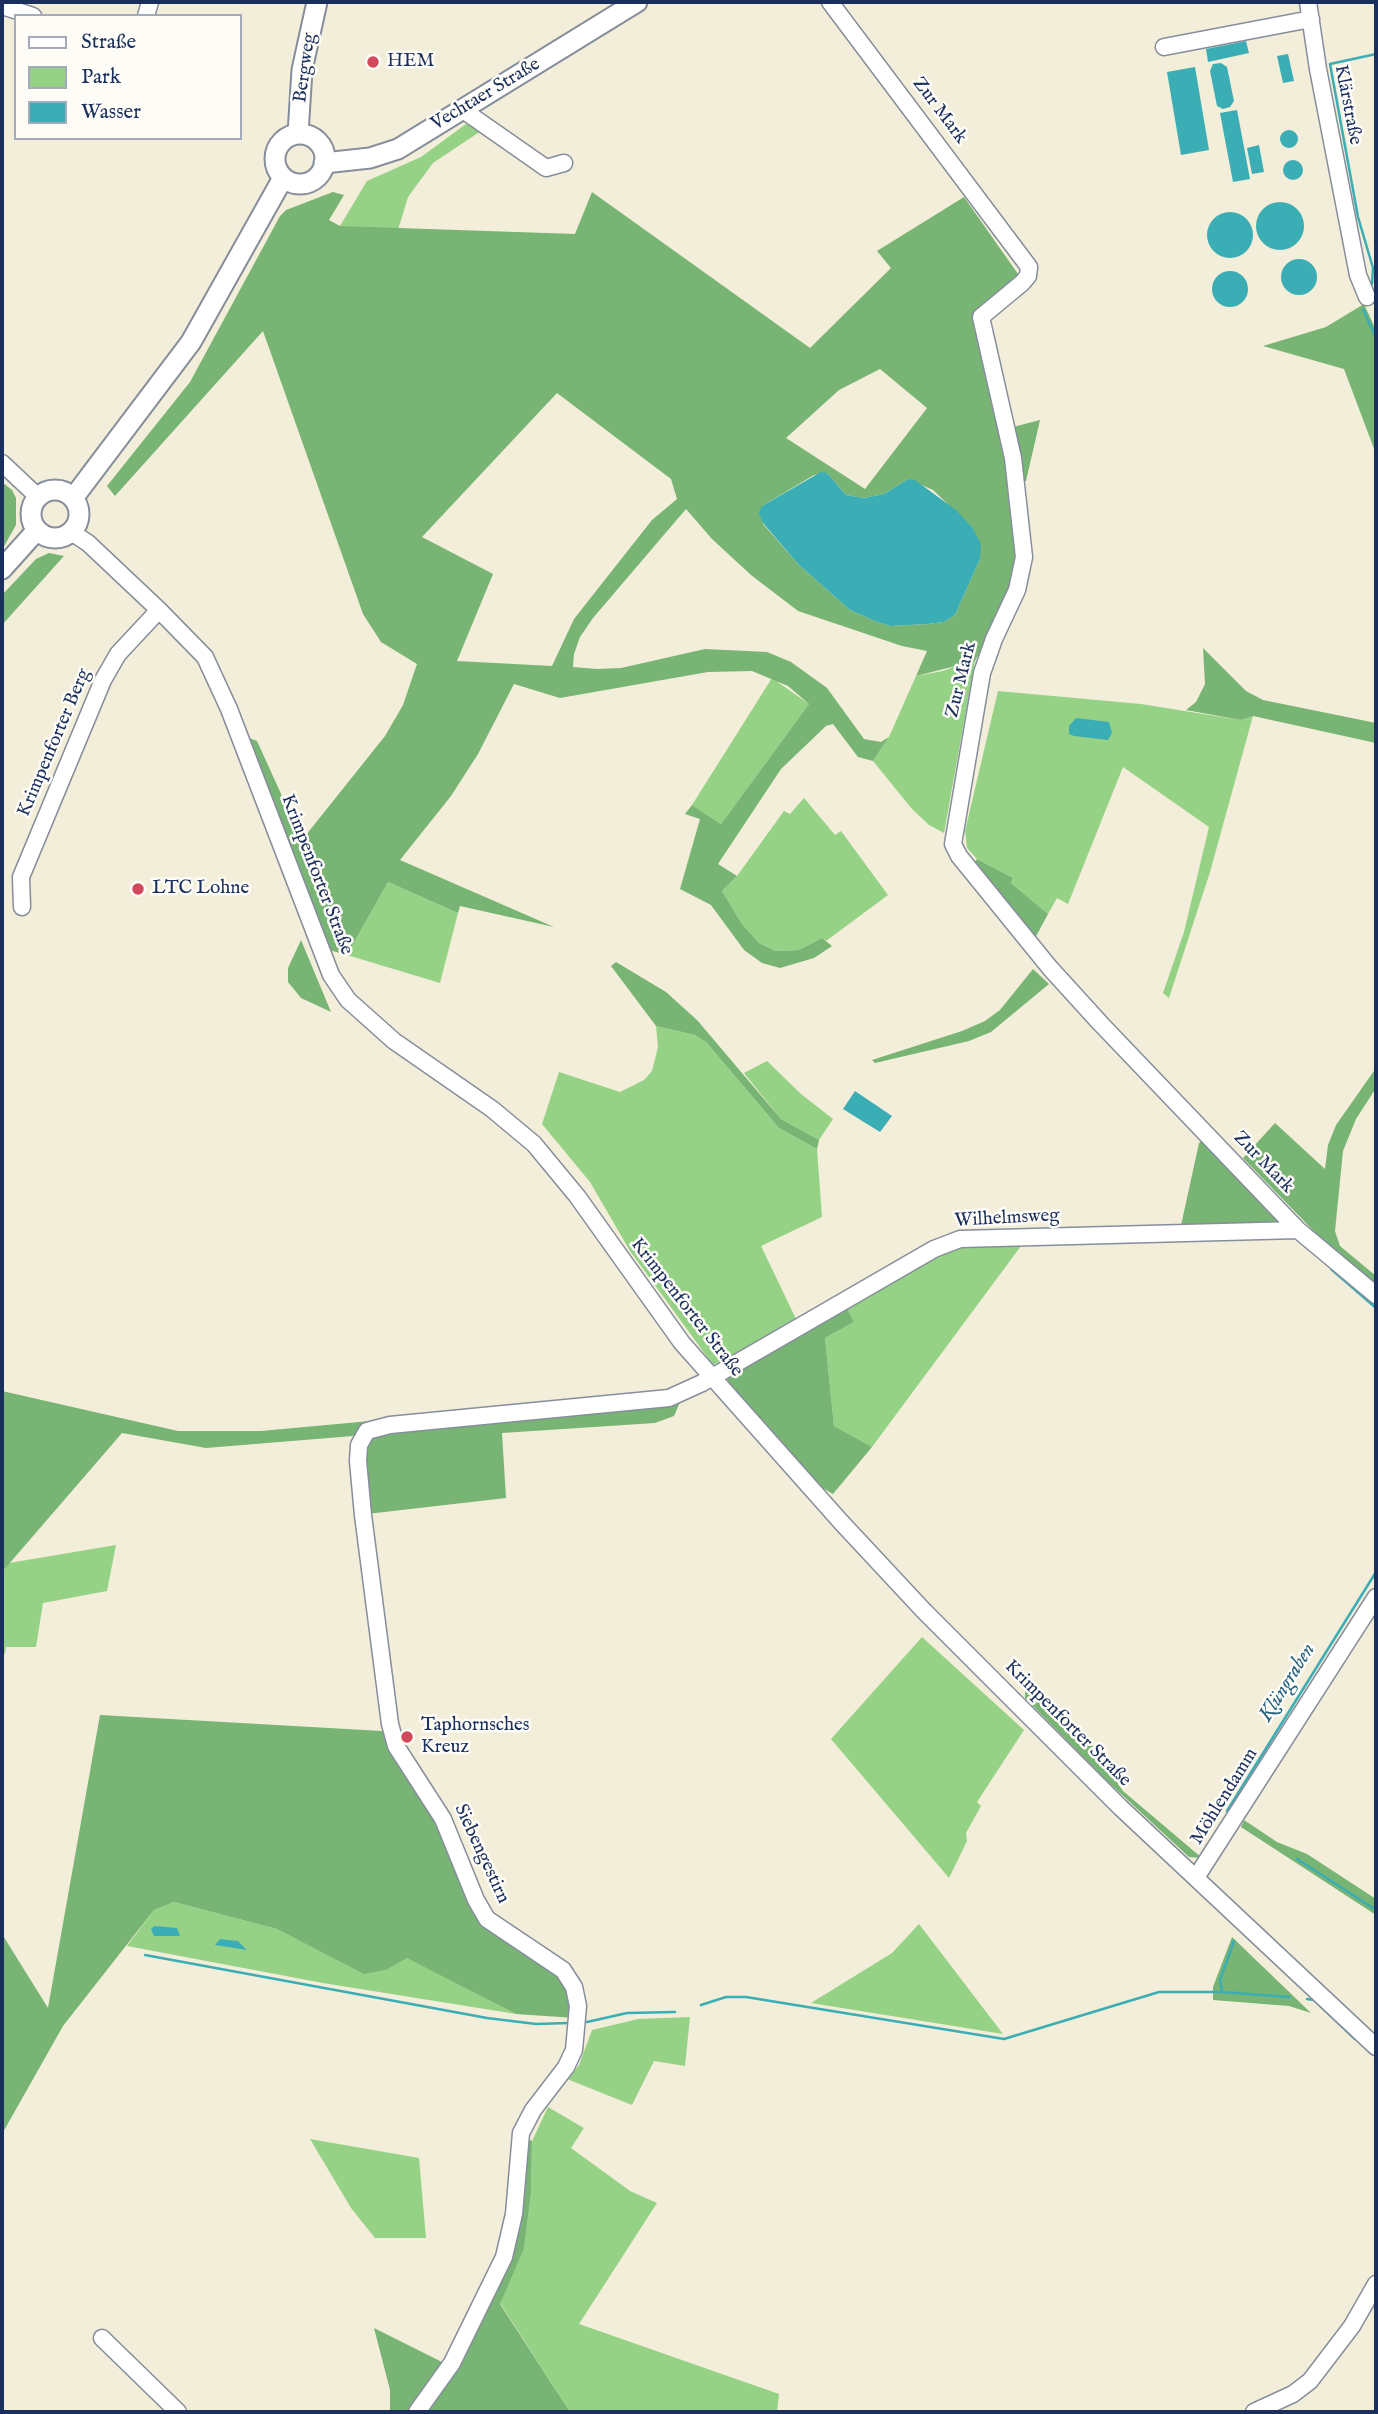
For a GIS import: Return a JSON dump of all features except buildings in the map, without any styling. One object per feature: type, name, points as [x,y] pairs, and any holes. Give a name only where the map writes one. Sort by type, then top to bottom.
[{"type":"main road","name":"Bergweg","points":[[298,134],[302,70],[317,2]]},
{"type":"main road","name":"Vechtaer Straße","points":[[324,163],[370,158],[398,149],[637,2]]},
{"type":"main road","points":[[298,134],[318,143],[324,163],[311,181],[296,184],[283,178],[275,165],[276,151],[285,139],[298,134]]},
{"type":"main road","points":[[74,497],[191,342],[245,240],[283,178]]},
{"type":"main road","points":[[56,489],[74,497],[80,515],[71,532],[54,538],[37,530],[31,514],[37,496],[56,489]]},
{"type":"main road","points":[[2,569],[37,530]]},
{"type":"street","name":"Zur Mark","points":[[830,2],[1029,267],[1028,276],[1008,299],[981,317],[1013,458],[1024,557],[1017,590],[994,639],[982,673],[953,844],[959,856],[1051,968],[1298,1230],[1376,1295]]},
{"type":"street","name":"Klärstraße","points":[[1308,2],[1358,275],[1367,297]]},
{"type":"street","points":[[2,6],[27,14]]},
{"type":"street","points":[[1164,47],[1311,19]]},
{"type":"street","points":[[463,110],[546,168],[564,163]]},
{"type":"street","points":[[2,463],[37,496]]},
{"type":"street","name":"Krimpenforter Straße","points":[[71,532],[88,543],[194,643],[215,676],[331,975],[348,1000],[394,1041],[492,1109],[534,1144],[577,1196],[682,1343],[924,1611],[1119,1807],[1197,1876],[1376,2047]]},
{"type":"street","name":"Krimpenforter Berg","points":[[22,907],[22,877],[103,680],[118,654],[159,610]]},
{"type":"street","name":"Wilhelmsweg","points":[[711,1377],[934,1249],[960,1239],[1298,1230]]},
{"type":"street","name":"Siebengestirn","points":[[417,2412],[452,2363],[504,2257],[514,2214],[521,2133],[533,2110],[566,2067],[574,2050],[578,2006],[574,1987],[563,1970],[487,1919],[476,1900],[443,1819],[396,1746],[390,1724],[363,1515],[359,1444],[367,1431],[390,1425],[669,1398],[711,1377]]},
{"type":"street","name":"Möhlendamm","points":[[1197,1876],[1376,1597]]},
{"type":"street","points":[[1254,2412],[1293,2394],[1310,2381],[1352,2326],[1376,2284]]},
{"type":"street","points":[[102,2338],[178,2412]]},
{"type":"green space","points":[[466,124],[481,131],[433,163],[408,197],[398,230],[340,226],[367,181],[421,157]]},
{"type":"green space","points":[[333,192],[344,195],[329,220],[340,226],[575,234],[592,192],[810,348],[891,268],[877,251],[964,197],[1018,274],[978,314],[1010,459],[1021,544],[1005,604],[975,661],[916,676],[927,651],[902,646],[798,611],[751,575],[712,539],[686,509],[593,618],[580,637],[574,654],[573,667],[597,669],[621,668],[705,649],[767,652],[791,662],[827,688],[864,739],[881,742],[889,737],[873,761],[858,757],[833,724],[826,726],[781,769],[718,864],[737,876],[722,891],[742,924],[759,943],[776,951],[799,950],[822,938],[832,946],[814,958],[780,968],[762,963],[744,950],[711,905],[680,889],[700,819],[685,814],[692,805],[721,824],[809,704],[788,686],[752,671],[708,672],[560,698],[514,684],[478,754],[451,796],[400,860],[554,927],[460,906],[458,913],[388,882],[347,955],[329,950],[249,738],[257,741],[302,840],[385,736],[403,705],[417,664],[381,642],[363,614],[263,331],[115,496],[107,486],[190,382],[280,216],[286,210]],"holes":[[[880,369],[927,408],[865,489],[786,438],[839,390]],[[557,393],[671,479],[677,499],[652,520],[574,619],[552,666],[457,661],[493,574],[422,537]],[[827,473],[846,495],[864,498],[884,494],[908,479],[933,490],[972,527],[980,559],[955,615],[944,622],[928,624],[891,626],[877,622],[850,610],[798,564],[763,524],[762,506],[814,475]]]},
{"type":"green space","points":[[1364,304],[1376,330],[1376,454],[1344,369],[1263,346],[1326,327]]},
{"type":"green space","points":[[1040,420],[1026,481],[1020,483],[1009,428]]},
{"type":"green space","points":[[2,482],[12,490],[16,498],[16,525],[2,550]]},
{"type":"green space","points":[[49,553],[64,556],[2,625],[2,595],[36,559]]},
{"type":"green space","points":[[1203,648],[1246,691],[1263,700],[1376,723],[1376,743],[1253,716],[1241,720],[1186,710],[1196,702],[1205,684]]},
{"type":"green space","points":[[975,661],[944,833],[929,825],[912,809],[873,761],[889,737],[916,676],[943,671]]},
{"type":"green space","points":[[772,678],[809,704],[721,824],[692,805]]},
{"type":"green space","points":[[998,691],[1141,704],[1241,720],[1253,716],[1210,872],[1169,998],[1163,993],[1184,932],[1209,827],[1123,767],[1068,904],[1057,898],[1048,914],[1011,883],[1013,878],[977,859],[967,848],[965,831]]},
{"type":"green space","points":[[804,798],[835,835],[841,831],[888,895],[826,941],[822,938],[799,950],[776,951],[759,943],[742,924],[722,891],[737,876],[784,811],[790,814]]},
{"type":"green space","points":[[977,859],[1013,878],[1011,883],[1048,914],[1034,940],[972,865]]},
{"type":"green space","points":[[388,882],[458,913],[440,983],[347,955]]},
{"type":"green space","points":[[301,940],[331,1012],[301,998],[288,982],[288,968]]},
{"type":"green space","points":[[616,962],[666,992],[697,1020],[781,1119],[819,1140],[817,1149],[779,1128],[706,1042],[695,1035],[656,1026],[611,966]]},
{"type":"green space","points":[[1033,969],[1049,984],[991,1032],[969,1041],[875,1063],[872,1060],[985,1021],[1000,1010]]},
{"type":"green space","points":[[656,1026],[695,1035],[706,1042],[779,1128],[817,1149],[822,1217],[761,1246],[797,1321],[713,1365],[630,1251],[590,1182],[542,1124],[559,1072],[620,1092],[644,1080],[652,1071],[658,1047]]},
{"type":"green space","points":[[767,1061],[801,1094],[833,1119],[819,1140],[781,1119],[744,1073]]},
{"type":"green space","points":[[1376,1068],[1376,1088],[1356,1119],[1343,1151],[1335,1231],[1340,1246],[1376,1276],[1376,1288],[1333,1251],[1243,1158],[1275,1123],[1325,1169],[1328,1145],[1336,1125]]},
{"type":"green space","points":[[1203,1140],[1280,1218],[1275,1228],[1180,1230],[1199,1143]]},
{"type":"green space","points":[[982,1244],[1021,1246],[872,1447],[834,1426],[825,1338],[854,1322],[846,1306],[935,1256],[952,1249]]},
{"type":"green space","points":[[846,1306],[854,1322],[825,1338],[834,1426],[872,1447],[833,1494],[821,1487],[729,1386],[727,1378]]},
{"type":"green space","points":[[2,1391],[178,1431],[261,1431],[370,1421],[353,1436],[206,1448],[122,1433],[2,1572]]},
{"type":"green space","points":[[680,1402],[674,1416],[655,1423],[502,1433],[506,1498],[367,1514],[361,1461],[369,1434]]},
{"type":"green space","points":[[116,1545],[107,1591],[43,1603],[36,1647],[6,1647],[5,1654],[2,1653],[2,1572],[9,1563]]},
{"type":"green space","points":[[922,1637],[1024,1730],[977,1802],[981,1806],[966,1833],[967,1841],[949,1878],[831,1739]]},
{"type":"green space","points":[[1025,1690],[1056,1707],[1084,1733],[1123,1791],[1202,1858],[1189,1857],[1105,1779],[1025,1698]]},
{"type":"green space","points":[[100,1715],[382,1731],[439,1820],[472,1902],[560,1972],[570,1991],[575,2018],[516,2014],[407,1958],[386,1970],[364,1974],[277,1929],[174,1902],[154,1910],[63,2026],[2,2134],[2,1934],[48,2008]]},
{"type":"green space","points":[[1244,1820],[1277,1842],[1307,1854],[1376,1899],[1376,1915],[1241,1827]]},
{"type":"green space","points":[[174,1902],[277,1929],[364,1973],[386,1970],[407,1957],[516,2014],[323,1983],[127,1946],[154,1910]]},
{"type":"green space","points":[[919,1924],[1003,2034],[811,2003],[892,1953]]},
{"type":"green space","points":[[1232,1937],[1311,2013],[1289,2006],[1213,2000],[1213,1987]]},
{"type":"green space","points":[[690,2017],[685,2066],[654,2061],[632,2105],[567,2079],[579,2065],[592,2030],[638,2019]]},
{"type":"green space","points":[[548,2107],[584,2128],[571,2148],[630,2191],[657,2203],[579,2324],[779,2394],[777,2412],[570,2412],[500,2303],[524,2249],[531,2194],[532,2141]]},
{"type":"green space","points":[[523,2137],[532,2141],[531,2194],[524,2249],[500,2304],[570,2412],[427,2412],[457,2364],[491,2297]]},
{"type":"green space","points":[[310,2139],[419,2158],[426,2238],[375,2238],[351,2208]]},
{"type":"green space","points":[[374,2328],[446,2364],[413,2412],[390,2412],[390,2390]]},
{"type":"water","points":[[1246,41],[1249,53],[1208,62],[1206,49]]},
{"type":"water","points":[[1288,54],[1294,81],[1283,83],[1277,56]]},
{"type":"water","points":[[1221,63],[1227,67],[1234,101],[1230,107],[1223,109],[1217,106],[1210,71],[1213,64]]},
{"type":"water","points":[[1195,67],[1209,150],[1181,155],[1167,72]]},
{"type":"water","points":[[1237,110],[1250,179],[1233,182],[1220,113]]},
{"type":"water","points":[[1285,130],[1293,130],[1298,139],[1296,146],[1285,148],[1280,143],[1280,135]]},
{"type":"water","points":[[1259,145],[1264,172],[1252,174],[1247,148]]},
{"type":"water","points":[[1293,160],[1300,163],[1303,170],[1300,177],[1293,180],[1286,177],[1283,170],[1286,163]]},
{"type":"water","points":[[1280,202],[1297,209],[1304,226],[1297,243],[1280,250],[1263,243],[1256,226],[1263,209]]},
{"type":"water","points":[[1230,212],[1246,219],[1253,235],[1246,251],[1230,258],[1214,251],[1207,235],[1214,219]]},
{"type":"water","points":[[1299,259],[1311,265],[1317,277],[1311,289],[1299,295],[1287,289],[1281,277],[1287,265]]},
{"type":"water","points":[[1230,271],[1242,277],[1248,289],[1242,301],[1230,307],[1218,301],[1212,289],[1218,277]]},
{"type":"water","points":[[821,472],[827,473],[846,495],[864,498],[884,494],[908,479],[915,480],[956,510],[972,527],[981,544],[980,559],[955,615],[944,622],[928,624],[891,626],[877,622],[850,610],[798,564],[763,523],[759,513],[762,506]]},
{"type":"water","points":[[1076,718],[1109,722],[1112,733],[1108,740],[1069,734],[1069,726]]},
{"type":"water","points":[[855,1091],[892,1116],[880,1132],[843,1109]]},
{"type":"water","points":[[154,1926],[177,1928],[180,1936],[154,1936],[151,1929]]},
{"type":"water","points":[[220,1939],[238,1941],[247,1950],[215,1945]]},
{"type":"waterway","points":[[1372,284],[1373,268],[1358,217],[1330,64],[1376,54]]},
{"type":"waterway","points":[[1363,309],[1376,338]]},
{"type":"waterway","name":"Klüngraben","points":[[1331,1269],[1376,1308]]},
{"type":"waterway","name":"Klüngraben","points":[[1227,1811],[1376,1572]]},
{"type":"waterway","points":[[1297,1859],[1376,1910]]},
{"type":"waterway","points":[[1222,1991],[1220,1980],[1234,1941]]},
{"type":"waterway","points":[[145,1955],[487,2018],[536,2024],[569,2023]]},
{"type":"waterway","points":[[701,2005],[726,1997],[746,1997],[1004,2039],[1159,1992],[1222,1992],[1290,1997]]},
{"type":"waterway","points":[[1307,1999],[1314,2000],[1355,2039]]},
{"type":"waterway","points":[[587,2022],[627,2013],[675,2012]]},
{"type":"place","name":"HEM","points":[[373,62]]},
{"type":"place","name":"LTC Lohne","points":[[138,889]]},
{"type":"place","name":"Taphornsches Kreuz","points":[[407,1737]]}]
